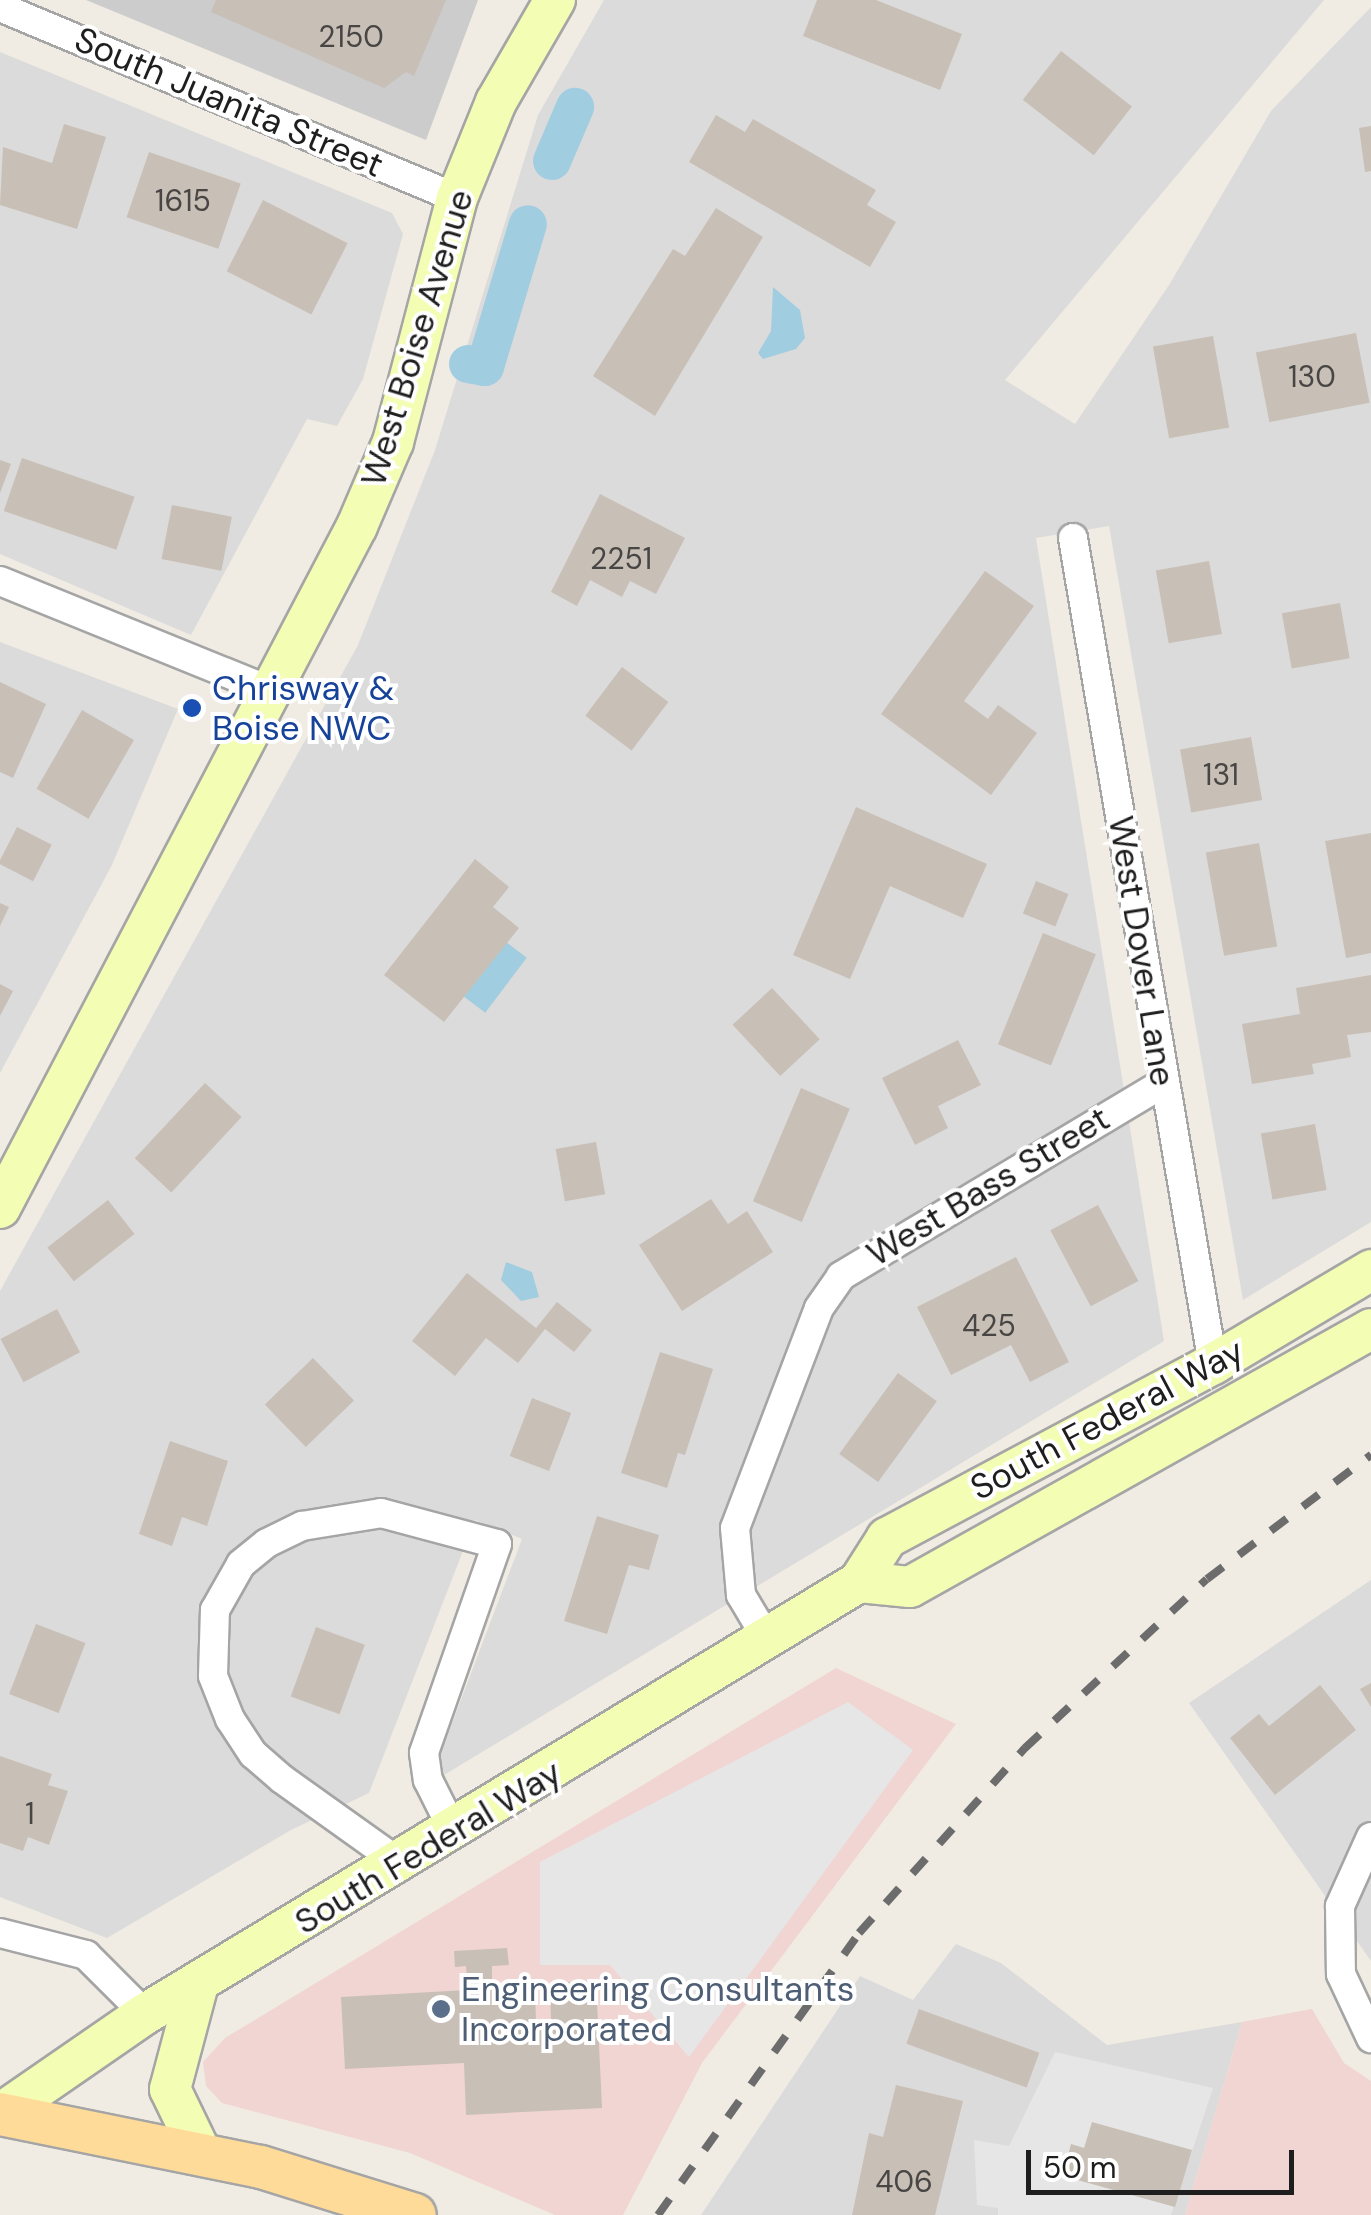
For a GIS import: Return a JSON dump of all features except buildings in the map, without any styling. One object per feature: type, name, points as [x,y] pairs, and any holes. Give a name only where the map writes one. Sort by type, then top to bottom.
[{"type":"main road","name":"West Boise Avenue","points":[[0,1208],[273,692],[393,442],[457,198],[496,102],[554,0]]},
{"type":"main road","name":"South Federal Way","points":[[0,2114],[145,2014],[454,1832],[859,1582],[887,1538],[1213,1364],[1371,1270]]},
{"type":"main road","name":"South Federal Way","points":[[859,1582],[910,1587],[1371,1329]]},
{"type":"main road","points":[[198,1984],[170,2089],[201,2154]]},
{"type":"main road","points":[[0,2114],[201,2154],[415,2215]]},
{"type":"street","name":"South Juanita Street","points":[[0,6],[457,198]]},
{"type":"street","name":"West Dover Lane","points":[[1073,538],[1213,1364]]},
{"type":"street","points":[[0,582],[273,692]]},
{"type":"street","name":"West Bass Street","points":[[766,1637],[742,1595],[735,1528],[819,1308],[841,1276],[1163,1083]]},
{"type":"street","points":[[401,1864],[282,1779],[253,1754],[230,1718],[213,1676],[215,1610],[241,1564],[267,1543],[302,1526],[380,1513],[498,1544],[424,1753],[428,1780],[454,1832]]},
{"type":"street","points":[[1371,1838],[1340,1906],[1341,1974],[1371,2038]]},
{"type":"street","points":[[0,1933],[86,1955],[145,2014]]},
{"type":"shaded area","points":[[86,0],[478,0],[426,140]]},
{"type":"shaded area","points":[[604,0],[1324,0],[1005,380],[1075,424],[1169,285],[1271,111],[1371,7],[1371,1222],[1243,1300],[1109,526],[1036,538],[1164,1341],[429,1784],[522,1539],[475,1520],[369,1793],[291,1830],[107,1938],[0,1897],[0,1291],[358,645],[435,450],[538,115]]},
{"type":"shaded area","points":[[0,52],[392,213],[403,234],[363,379],[337,426],[307,419],[191,635],[0,554]]},
{"type":"shaded area","points":[[0,642],[178,709],[112,865],[0,1073]]},
{"type":"shaded area","points":[[1371,1580],[1371,1961],[1189,1703]]},
{"type":"shaded area","points":[[836,1668],[956,1724],[702,2063],[623,2215],[555,2215],[410,2153],[222,2103],[206,2086],[203,2062],[225,2038]]},
{"type":"shaded area","points":[[848,1702],[913,1750],[689,2057],[610,1965],[540,1965],[540,1862]]},
{"type":"shaded area","points":[[956,1944],[1001,1963],[1107,2045],[1242,2022],[1185,2215],[701,2215],[860,1976],[913,2000]]},
{"type":"shaded area","points":[[1312,2009],[1344,2063],[1371,2081],[1371,2215],[1185,2215],[1242,2022]]},
{"type":"shaded area","points":[[1055,2052],[1213,2088],[1171,2215],[998,2215],[998,2208],[977,2205],[974,2140],[1009,2146]]},
{"type":"water","points":[[773,287],[800,310],[805,338],[796,349],[763,359],[758,353],[771,331]]},
{"type":"water","points":[[502,939],[527,958],[485,1013],[460,994]]},
{"type":"water","points":[[506,1262],[532,1272],[539,1297],[521,1301],[501,1280]]},
{"type":"waterway","points":[[552,161],[575,107]]},
{"type":"waterway","points":[[468,364],[485,367],[528,224]]},
{"type":"railway","points":[[658,2215],[859,1933],[1025,1748],[1207,1579],[1371,1455]]},
{"type":"place","name":"Chrisway & Boise NWC","points":[[192,708]]},
{"type":"place","name":"Engineering Consultants Incorporated","points":[[441,2009]]}]
